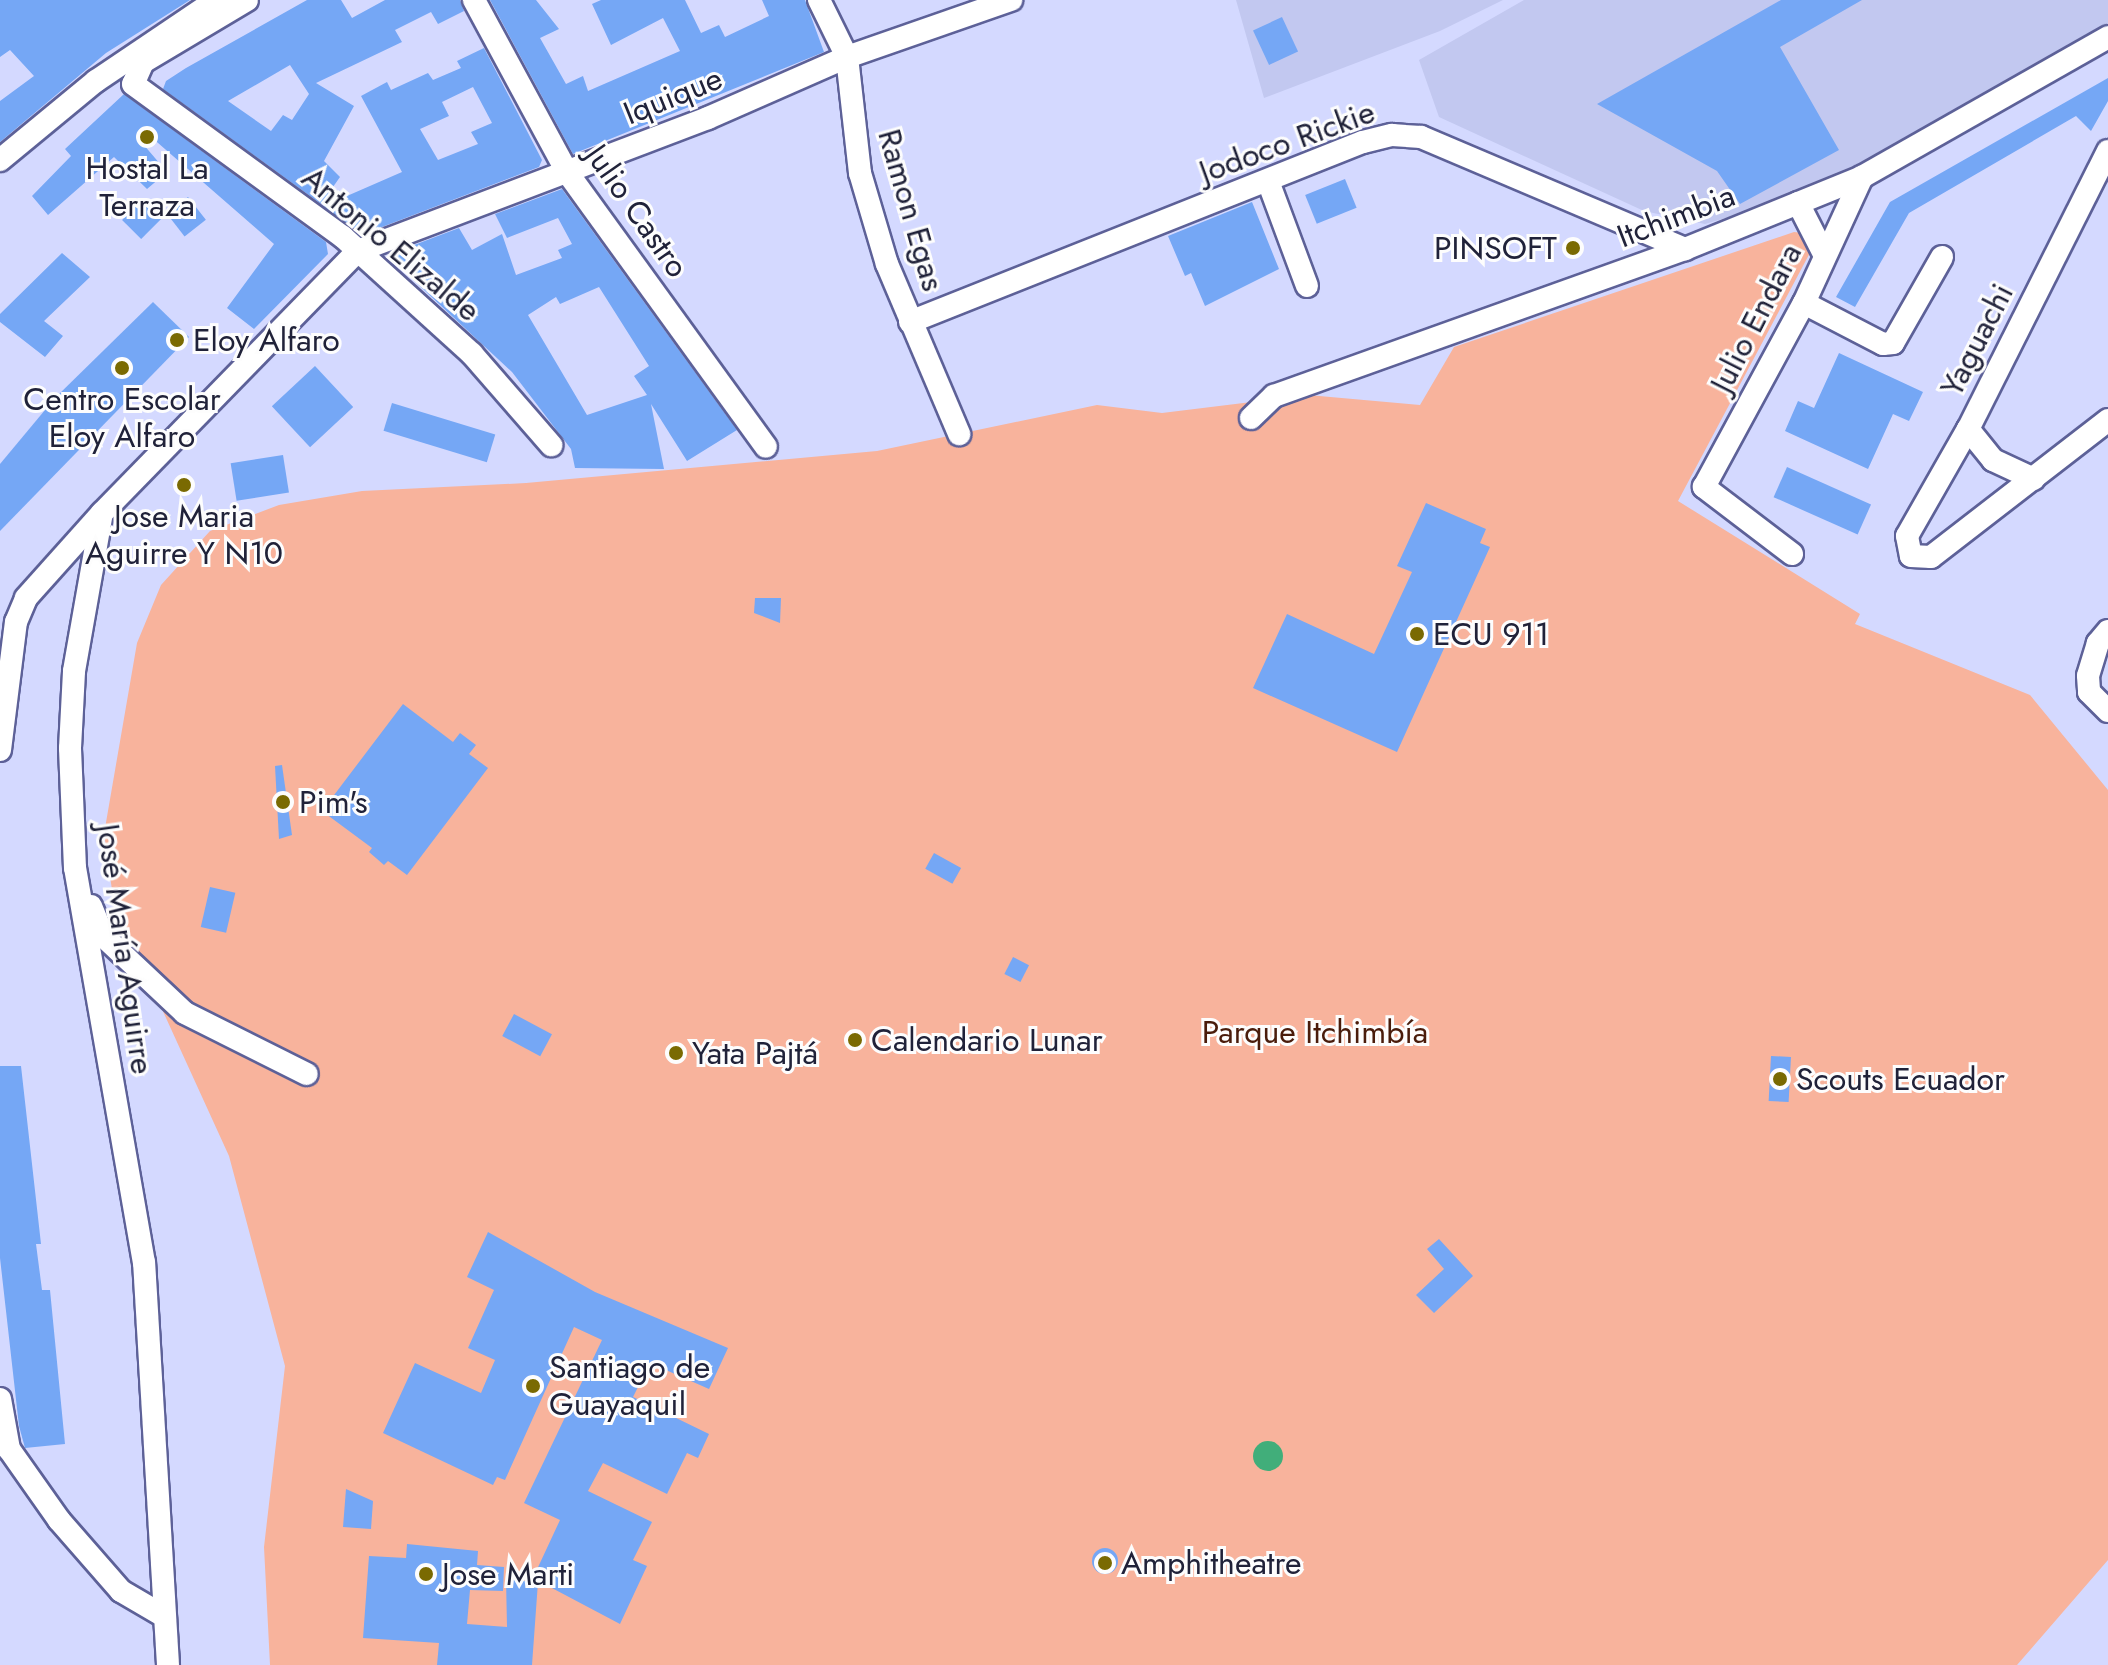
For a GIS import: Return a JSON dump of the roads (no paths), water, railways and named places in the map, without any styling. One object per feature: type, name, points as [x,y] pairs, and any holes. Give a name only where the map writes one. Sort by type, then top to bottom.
[{"type":"street","points":[[0,160],[96,81],[216,0]]},
{"type":"street","name":"Antonio Elizalde","points":[[247,0],[143,62],[133,84],[358,251],[472,354],[551,445]]},
{"type":"street","name":"Julio Castro","points":[[474,0],[567,172],[766,447]]},
{"type":"street","name":"Ramon Egas","points":[[819,0],[847,57],[860,173],[910,322],[959,434]]},
{"type":"street","name":"Iquique","points":[[358,251],[567,172],[847,57],[1011,0]]},
{"type":"street","name":"Itchimbia","points":[[1251,418],[1274,396],[1685,249],[1862,177],[2107,38]]},
{"type":"street","name":"Jodoco Rickie","points":[[910,322],[1363,142],[1392,135],[1421,137],[1685,249]]},
{"type":"street","name":"Yaguachi","points":[[2034,479],[1931,557],[1911,556],[1907,536],[1968,429],[2108,151]]},
{"type":"street","name":"Julio Endara","points":[[1792,554],[1704,487],[1804,303],[1862,177]]},
{"type":"street","points":[[1268,181],[1307,286]]},
{"type":"street","points":[[1798,203],[1824,254]]},
{"type":"street","points":[[0,750],[16,622],[40,576],[358,251]]},
{"type":"street","points":[[1804,303],[1883,344],[1893,343],[1942,257]]},
{"type":"street","points":[[1968,429],[1993,460],[2034,479],[2108,420]]},
{"type":"street","name":"José María Aguirre","points":[[102,513],[74,671],[70,748],[75,868],[144,1263],[168,1665]]},
{"type":"street","points":[[2108,631],[2098,643],[2088,676],[2089,692],[2108,711]]},
{"type":"street","points":[[75,868],[103,936],[185,1013],[307,1074]]},
{"type":"street","points":[[0,1399],[9,1449],[59,1520],[121,1591],[164,1616]]},
{"type":"place","name":"Hostal La Terraza","points":[[147,137]]},
{"type":"place","name":"PINSOFT","points":[[1573,248]]},
{"type":"place","name":"Eloy Alfaro","points":[[177,340]]},
{"type":"place","name":"Centro Escolar Eloy Alfaro","points":[[122,368]]},
{"type":"place","name":"Jose Maria Aguirre Y N10","points":[[184,485]]},
{"type":"place","name":"ECU 911","points":[[1417,634]]},
{"type":"place","name":"Pim's","points":[[283,802]]},
{"type":"place","name":"Calendario Lunar","points":[[855,1040]]},
{"type":"place","name":"Yata Pajtá","points":[[676,1053]]},
{"type":"place","name":"Scouts Ecuador","points":[[1780,1079]]},
{"type":"place","name":"Santiago de Guayaquil","points":[[533,1386]]},
{"type":"place","name":"Amphitheatre","points":[[1105,1563]]},
{"type":"place","name":"Jose Marti","points":[[426,1574]]},
{"type":"park label","name":"Parque Itchimbía","points":[[1315,1032]]}]
